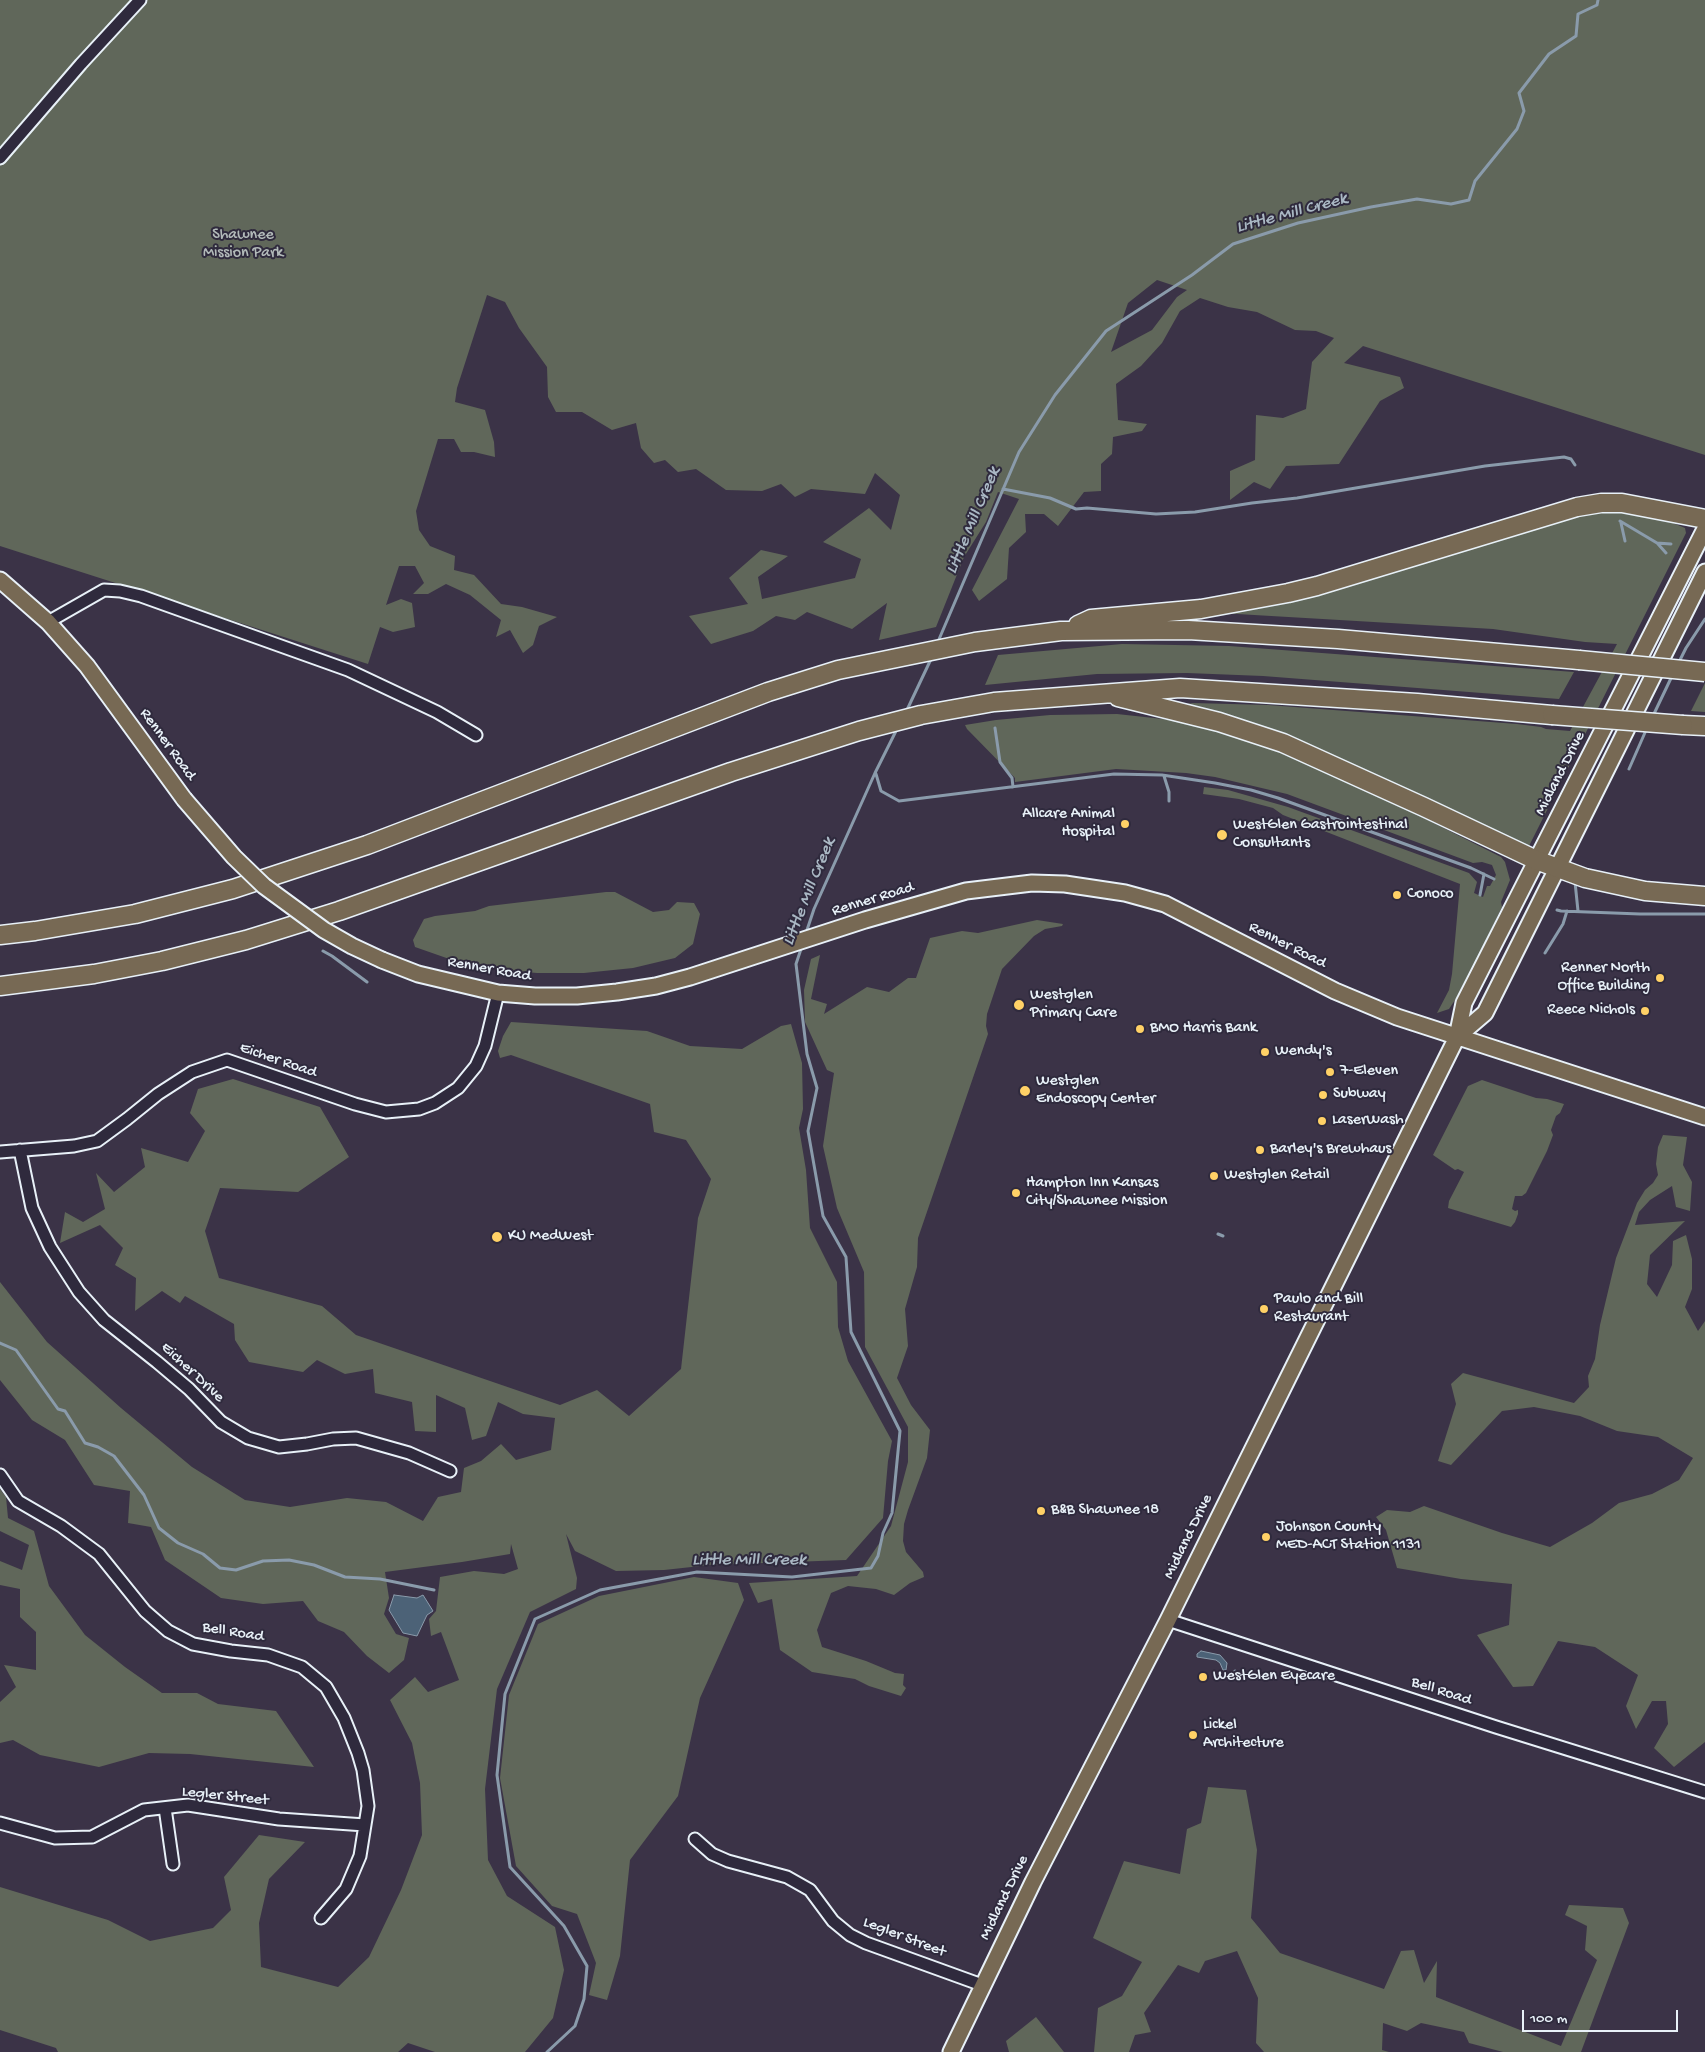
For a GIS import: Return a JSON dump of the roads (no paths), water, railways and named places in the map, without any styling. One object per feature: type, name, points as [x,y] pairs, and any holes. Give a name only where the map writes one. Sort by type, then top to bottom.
[{"type":"highway","points":[[1061,631],[1091,619],[1201,609],[1317,586],[1577,507],[1601,503],[1622,503],[1705,519]]},
{"type":"highway","points":[[0,935],[134,914],[234,890],[367,845],[768,692],[838,670],[957,645],[1061,631],[1188,630],[1236,632],[1705,672]]},
{"type":"highway","points":[[0,986],[94,974],[162,961],[246,940],[339,911],[811,746],[859,731],[922,715],[994,702],[1180,688],[1417,703],[1705,726]]},
{"type":"highway","points":[[1102,693],[1219,722],[1283,743],[1558,869],[1616,886],[1705,896]]},
{"type":"main road","name":"Midland Drive","points":[[951,2052],[982,1985],[1168,1620],[1457,1038],[1464,1003],[1705,529]]},
{"type":"main road","name":"Midland Drive","points":[[1457,1038],[1485,1013],[1705,572]]},
{"type":"main road","name":"Renner Road","points":[[0,580],[48,622],[92,672],[184,799],[234,857],[264,886],[324,930],[352,946],[418,974],[498,993],[568,996],[617,992],[656,986],[733,964],[865,920],[966,891],[1032,883],[1064,884],[1125,893],[1165,904],[1336,991],[1396,1017],[1705,1117]]},
{"type":"street","points":[[0,158],[81,64],[140,0]]},
{"type":"street","points":[[48,622],[104,590],[120,590],[318,658],[393,691],[436,712],[476,735]]},
{"type":"street","name":"Eicher Road","points":[[0,1152],[74,1146],[97,1141],[127,1120],[158,1094],[192,1072],[227,1060],[355,1104],[386,1112],[419,1109],[435,1103],[453,1092],[468,1078],[476,1066],[484,1046],[498,993]]},
{"type":"street","name":"Eicher Drive","points":[[20,1150],[32,1208],[50,1247],[79,1292],[104,1320],[163,1367],[221,1422],[248,1438],[279,1447],[333,1439],[356,1438],[409,1453],[450,1471]]},
{"type":"street","name":"Bell Road","points":[[0,1475],[18,1500],[61,1526],[99,1554],[145,1611],[168,1631],[193,1644],[268,1655],[302,1667],[326,1687],[344,1718],[358,1753],[363,1770],[368,1806],[360,1856],[346,1889],[321,1918]]},
{"type":"street","name":"Bell Road","points":[[1168,1620],[1478,1721],[1705,1792]]},
{"type":"street","name":"Legler Street","points":[[0,1823],[55,1838],[92,1837],[144,1810],[188,1805],[279,1819],[365,1826]]},
{"type":"street","points":[[164,1808],[173,1864]]},
{"type":"street","name":"Legler Street","points":[[695,1839],[712,1854],[728,1861],[787,1877],[810,1890],[833,1921],[850,1935],[866,1943],[982,1985]]},
{"type":"water","points":[[394,1595],[417,1598],[423,1595],[433,1611],[427,1615],[417,1636],[403,1633],[389,1610]]},
{"type":"water","points":[[1201,1651],[1220,1655],[1227,1663],[1226,1670],[1223,1670],[1220,1663],[1216,1660],[1197,1657],[1197,1654]]},
{"type":"waterway","name":"Little Mill Creek","points":[[937,644],[1019,452],[1055,395],[1106,331],[1192,275],[1233,244],[1298,223],[1371,207],[1417,199],[1451,204],[1469,200],[1475,181],[1517,129],[1524,111],[1519,93],[1549,54],[1576,36],[1578,14],[1597,5],[1598,0]]},
{"type":"waterway","points":[[1003,489],[1050,498],[1076,509],[1087,508],[1156,514],[1195,512],[1297,498],[1485,466],[1564,457],[1571,459],[1575,465]]},
{"type":"waterway","points":[[1620,521],[1657,543],[1671,544]]},
{"type":"waterway","points":[[1621,523],[1625,541]]},
{"type":"waterway","points":[[1658,544],[1666,553]]},
{"type":"waterway","points":[[1678,664],[1705,619]]},
{"type":"waterway","name":"Little Mill Creek","points":[[906,712],[932,657]]},
{"type":"waterway","points":[[1652,718],[1673,674]]},
{"type":"waterway","name":"Little Mill Creek","points":[[806,933],[814,909],[875,773],[898,727]]},
{"type":"waterway","points":[[995,728],[1000,762],[1012,778],[1013,787]]},
{"type":"waterway","points":[[1629,769],[1647,728]]},
{"type":"waterway","points":[[876,774],[881,791],[899,801],[1114,774],[1162,775],[1215,783],[1251,790],[1278,798],[1471,868],[1494,879]]},
{"type":"waterway","points":[[1164,776],[1169,792],[1169,801]]},
{"type":"waterway","points":[[1480,895],[1484,874]]},
{"type":"waterway","points":[[1575,882],[1578,911]]},
{"type":"waterway","points":[[1557,910],[1640,914],[1705,914]]},
{"type":"waterway","points":[[1545,953],[1563,924],[1567,911]]},
{"type":"waterway","name":"Little Mill Creek","points":[[547,2052],[575,2026],[584,1999],[587,1966],[564,1926],[510,1867],[497,1775],[505,1694],[535,1619],[600,1590],[697,1572],[792,1577],[871,1568],[878,1556],[883,1533],[892,1513],[900,1431],[851,1332],[846,1257],[823,1216],[808,1131],[817,1088],[807,1054],[796,964],[802,946]]},
{"type":"waterway","points":[[323,951],[367,982]]},
{"type":"waterway","points":[[1218,1234],[1223,1236]]},
{"type":"waterway","points":[[0,1343],[16,1350],[58,1409],[65,1411],[85,1443],[98,1447],[114,1456],[144,1495],[159,1528],[178,1543],[203,1554],[220,1568],[236,1570],[263,1561],[289,1560],[314,1565],[345,1577],[380,1579],[434,1590]]},
{"type":"waterway","points":[[1233,1677],[1236,1673],[1235,1671]]},
{"type":"place","name":"Allcare Animal Hospital","points":[[1125,824]]},
{"type":"place","name":"WestGlen Gastrointestinal Consultants","points":[[1222,835]]},
{"type":"place","name":"Conoco","points":[[1397,895]]},
{"type":"place","name":"Renner North Office Building","points":[[1660,978]]},
{"type":"place","name":"Westglen Primary Care","points":[[1019,1005]]},
{"type":"place","name":"Reece Nichols","points":[[1645,1011]]},
{"type":"place","name":"BMO Harris Bank","points":[[1140,1029]]},
{"type":"place","name":"Wendy's","points":[[1265,1052]]},
{"type":"place","name":"7-Eleven","points":[[1330,1072]]},
{"type":"place","name":"Westglen Endoscopy Center","points":[[1025,1091]]},
{"type":"place","name":"Subway","points":[[1323,1095]]},
{"type":"place","name":"LaserWash","points":[[1322,1121]]},
{"type":"place","name":"Barley's Brewhaus","points":[[1260,1150]]},
{"type":"place","name":"Westglen Retail","points":[[1214,1176]]},
{"type":"place","name":"Hampton Inn Kansas City/Shawnee Mission","points":[[1016,1193]]},
{"type":"place","name":"KU MedWest","points":[[497,1237]]},
{"type":"place","name":"Paulo and Bill Restaurant","points":[[1264,1309]]},
{"type":"place","name":"B&B Shawnee 18","points":[[1041,1511]]},
{"type":"place","name":"Johnson County MED-ACT Station 1131","points":[[1266,1537]]},
{"type":"place","name":"WestGlen Eyecare","points":[[1203,1677]]},
{"type":"place","name":"Lickel Architecture","points":[[1193,1735]]},
{"type":"park label","name":"Shawnee Mission Park","points":[[243,245]]}]
